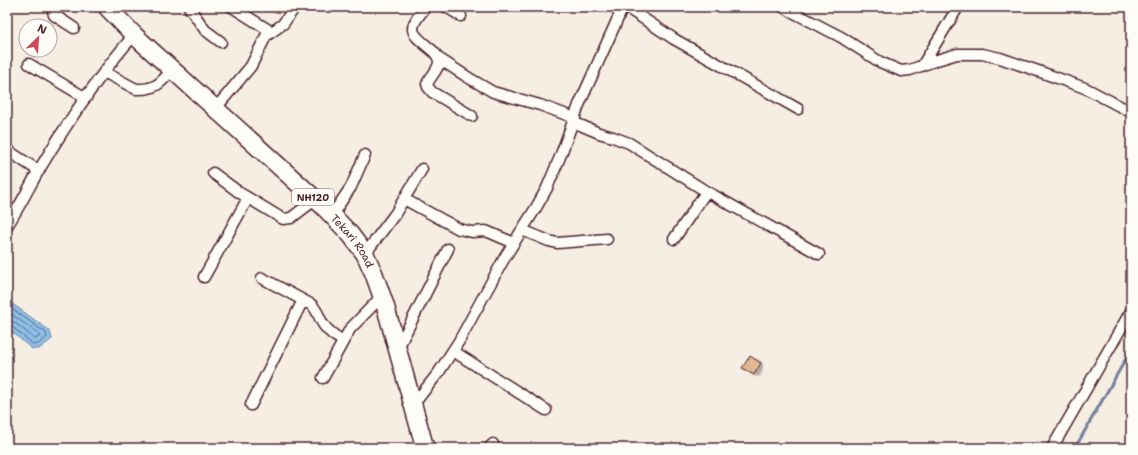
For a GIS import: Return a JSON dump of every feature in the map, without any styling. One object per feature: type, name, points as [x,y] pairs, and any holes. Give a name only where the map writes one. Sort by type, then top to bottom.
[{"type":"highway","name":"Tekari Road","points":[[107,7],[134,35],[172,70],[316,199],[350,234],[365,254],[382,296],[425,448]]},
{"type":"street","points":[[54,7],[54,15],[74,28]]},
{"type":"street","points":[[189,7],[205,30],[221,42]]},
{"type":"street","points":[[232,7],[272,32]]},
{"type":"street","points":[[216,108],[247,71],[264,40],[283,24],[295,7]]},
{"type":"street","points":[[426,7],[412,28],[413,33],[438,58],[469,78],[493,92],[540,105],[599,133],[629,143],[704,190],[819,254]]},
{"type":"street","points":[[446,7],[461,16]]},
{"type":"street","points":[[413,405],[439,372],[453,351],[547,188],[574,120],[623,7]]},
{"type":"street","points":[[626,7],[674,39],[798,109]]},
{"type":"street","points":[[783,7],[841,37],[893,68],[901,71],[910,70],[957,54],[982,54],[1000,58],[1085,88],[1131,112]]},
{"type":"street","points":[[922,66],[958,7]]},
{"type":"street","points":[[7,226],[20,207],[39,170],[86,98],[117,54],[134,35]]},
{"type":"street","points":[[438,58],[439,62],[429,79],[427,84],[428,88],[432,92],[472,116]]},
{"type":"street","points":[[29,64],[86,98]]},
{"type":"street","points":[[104,72],[136,89],[140,89],[157,86],[172,70]]},
{"type":"street","points":[[7,150],[39,170]]},
{"type":"street","points":[[332,215],[354,180],[365,155]]},
{"type":"street","points":[[365,254],[395,214],[422,169]]},
{"type":"street","points":[[213,173],[279,218],[291,218],[316,199]]},
{"type":"street","points":[[674,240],[704,195],[704,190]]},
{"type":"street","points":[[204,277],[248,198]]},
{"type":"street","points":[[404,199],[459,229],[472,232],[486,231],[514,243]]},
{"type":"street","points":[[522,230],[557,243],[607,239]]},
{"type":"street","points":[[397,350],[448,249]]},
{"type":"street","points":[[262,278],[315,308],[324,325],[330,332],[343,341]]},
{"type":"street","points":[[323,378],[343,341],[357,320],[382,296]]},
{"type":"street","points":[[251,405],[303,300]]},
{"type":"street","points":[[1052,448],[1131,311]]},
{"type":"street","points":[[453,351],[546,410]]},
{"type":"water","points":[[7,300],[50,331],[52,339],[39,349],[32,349],[7,328]]},
{"type":"building","points":[[750,356],[761,363],[754,375],[742,368]]},
{"type":"waterway","points":[[1075,448],[1131,350]]}]
